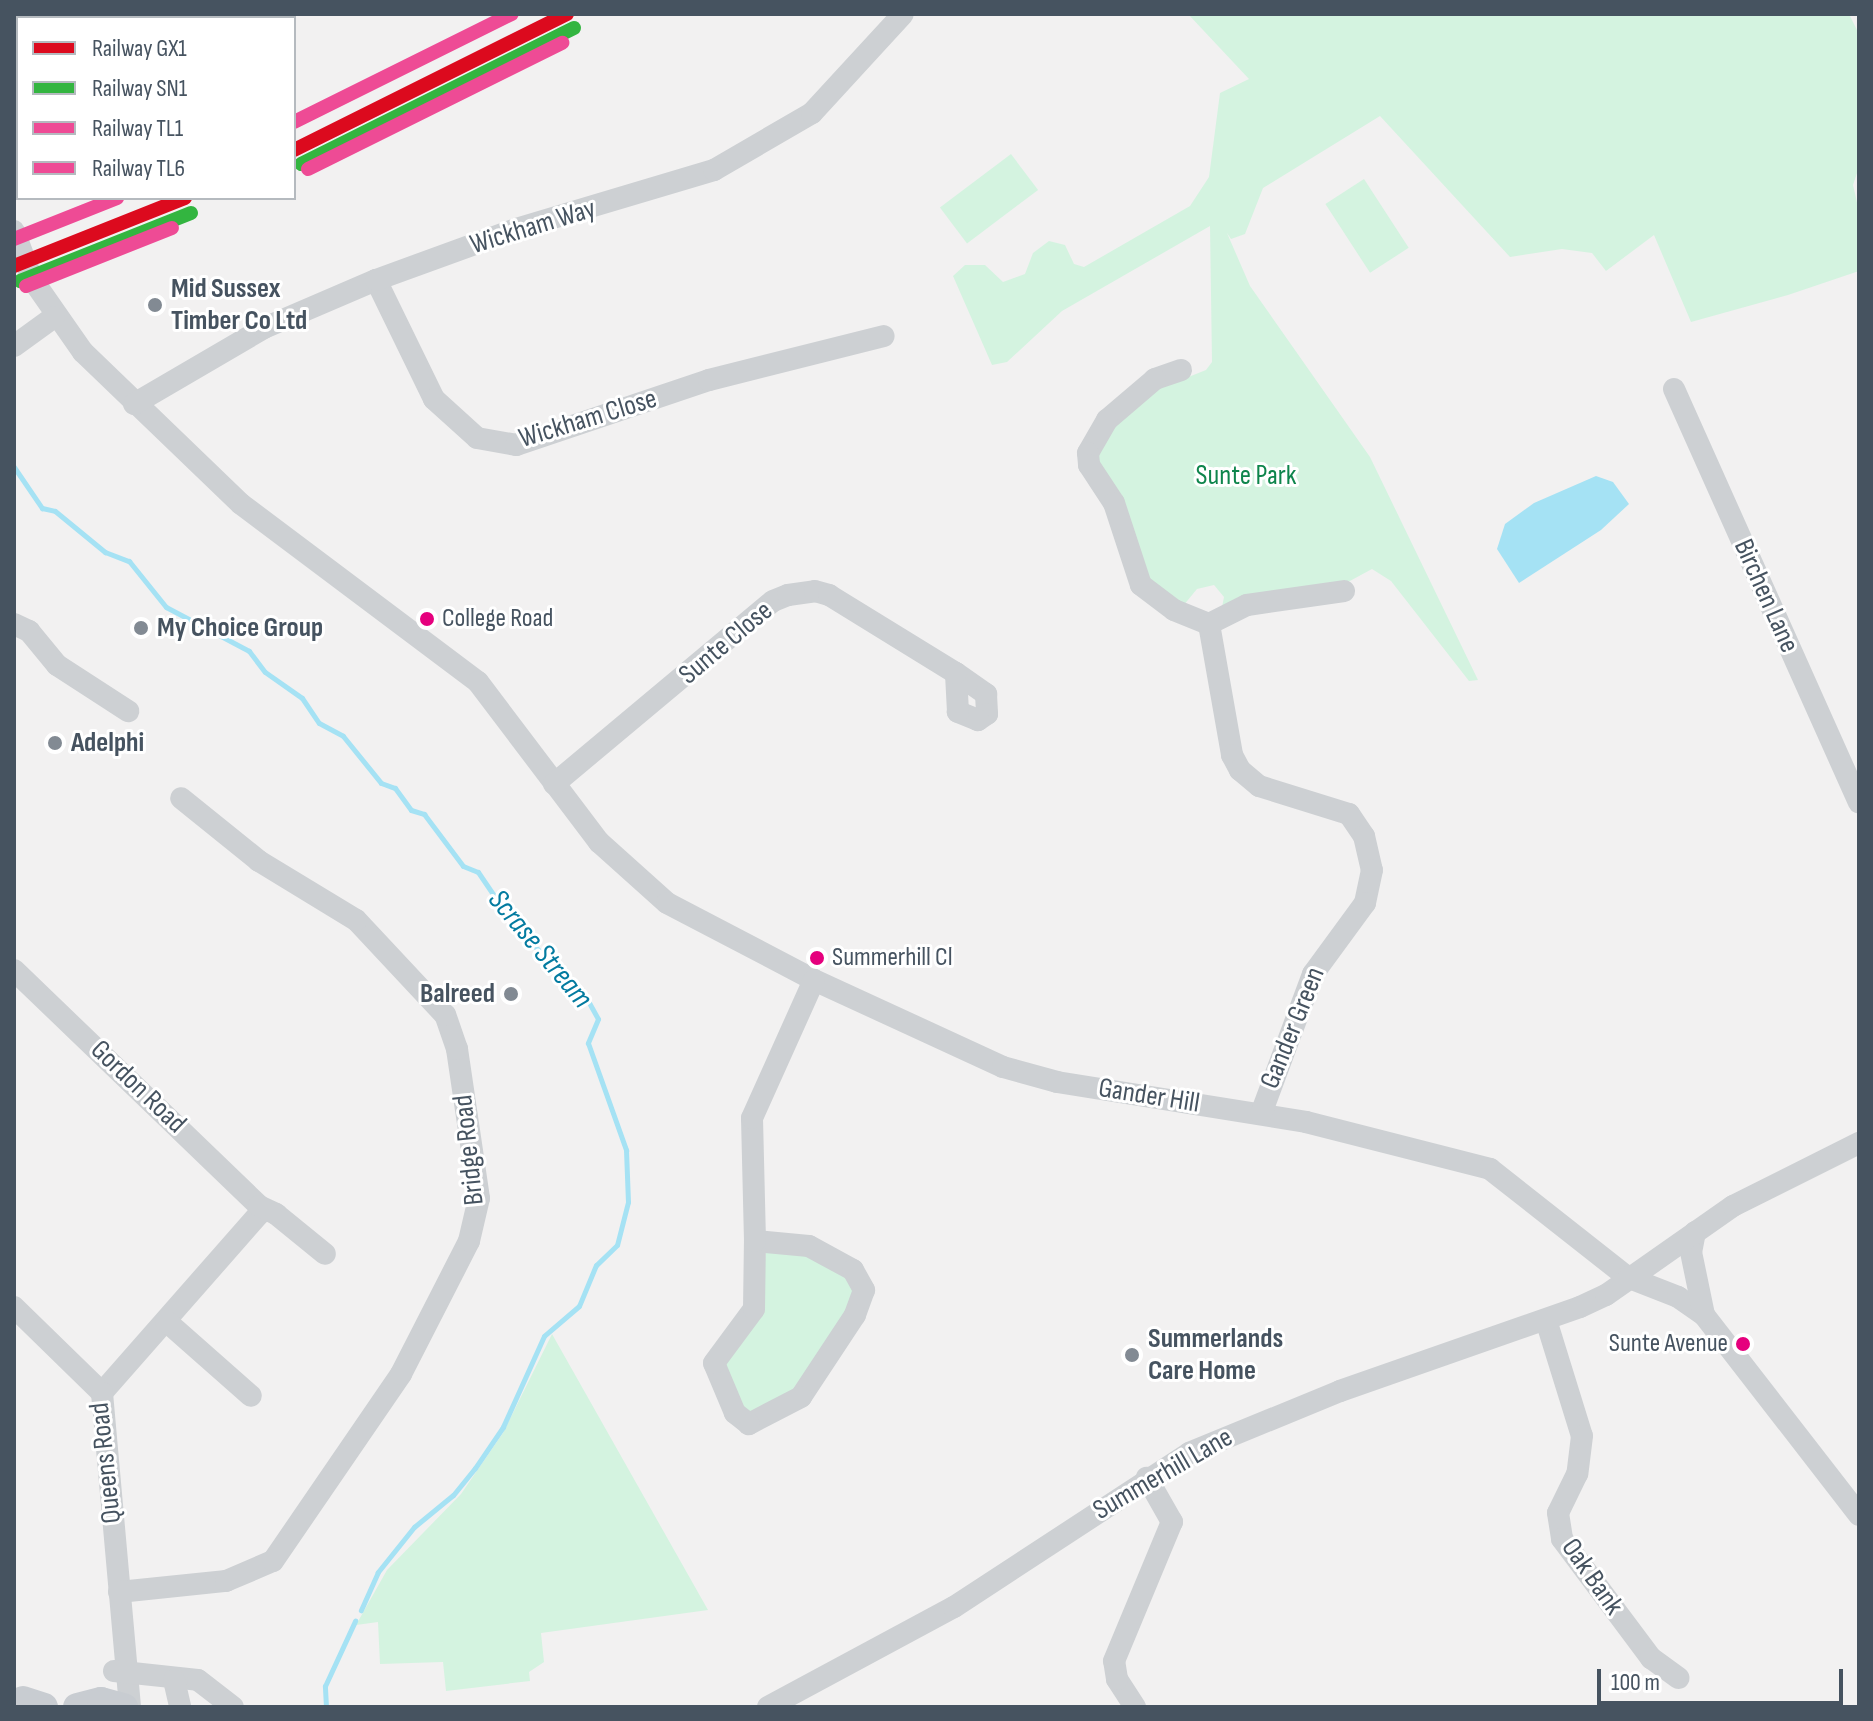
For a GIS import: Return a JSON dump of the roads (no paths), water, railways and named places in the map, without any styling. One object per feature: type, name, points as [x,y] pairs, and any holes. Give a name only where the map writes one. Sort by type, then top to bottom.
[{"type":"main road","points":[[81,1705],[101,1701],[127,1707]]},
{"type":"street","name":"Wickham Way","points":[[134,404],[264,328],[376,280],[516,229],[714,170],[812,113],[903,14]]},
{"type":"street","points":[[14,231],[54,317],[134,404],[241,504],[478,682],[554,784]]},
{"type":"street","name":"Wickham Close","points":[[376,280],[434,399],[477,438],[516,445],[709,380],[884,336]]},
{"type":"street","points":[[14,346],[54,317]]},
{"type":"street","points":[[1181,370],[1155,379],[1107,420],[1095,433],[1089,465],[1114,503],[1141,585],[1174,610],[1209,624],[1247,605],[1344,591]]},
{"type":"street","name":"Birchen Lane","points":[[1674,389],[1859,803]]},
{"type":"street","name":"Sunte Close","points":[[554,784],[773,601],[788,595],[815,591],[829,595],[956,673]]},
{"type":"street","points":[[14,624],[29,631],[47,656],[128,711]]},
{"type":"street","name":"Gander Green","points":[[1209,624],[1223,705],[1240,770],[1259,786],[1349,814],[1364,836],[1372,870],[1365,903],[1313,974],[1261,1114]]},
{"type":"street","name":"Gander Hill","points":[[554,784],[607,851],[667,903],[814,980],[1003,1067],[1057,1082],[1261,1114],[1394,1140],[1490,1169],[1627,1277]]},
{"type":"street","name":"Bridge Road","points":[[119,1592],[226,1581],[273,1561],[401,1374],[469,1241],[479,1198],[457,1049],[445,1015],[356,920],[259,861],[181,798]]},
{"type":"street","name":"Gordon Road","points":[[14,970],[259,1206],[325,1254]]},
{"type":"street","points":[[755,1241],[809,1246],[853,1270],[864,1290],[855,1315],[801,1397],[749,1424],[735,1413],[714,1363],[754,1309],[752,1118],[814,980]]},
{"type":"street","name":"Summerhill Lane","points":[[768,1707],[954,1607],[1147,1478],[1224,1436],[1546,1320],[1606,1295],[1627,1277],[1733,1206],[1859,1143]]},
{"type":"street","points":[[102,1393],[259,1214],[259,1206]]},
{"type":"street","points":[[1695,1232],[1691,1252],[1704,1315]]},
{"type":"street","points":[[1627,1277],[1678,1297],[1704,1315],[1859,1515]]},
{"type":"street","name":"Queens Road","points":[[14,1307],[102,1393],[119,1592],[121,1665],[127,1707]]},
{"type":"street","name":"Oak Bank","points":[[1546,1320],[1582,1436],[1577,1474],[1558,1513],[1562,1539],[1651,1658],[1679,1678]]},
{"type":"street","points":[[166,1321],[251,1396]]},
{"type":"street","points":[[1135,1707],[1117,1679],[1114,1661],[1172,1522],[1147,1478]]},
{"type":"street","points":[[81,1705],[121,1665],[174,1680],[198,1680],[233,1707]]},
{"type":"street","points":[[174,1680],[180,1707]]},
{"type":"water","points":[[1596,476],[1613,482],[1629,504],[1601,530],[1519,583],[1497,549],[1505,524],[1534,503]]},
{"type":"waterway","name":"Scrase Stream","points":[[14,467],[42,508],[55,511],[105,552],[129,561],[166,607],[249,651],[265,672],[302,698],[319,723],[343,736],[381,783],[395,788],[411,810],[424,814],[463,866],[478,872],[518,931],[582,990],[598,1019],[588,1043],[626,1150],[628,1202],[617,1245],[596,1265],[579,1306],[544,1336],[503,1427],[475,1468],[453,1495],[414,1527],[378,1572],[361,1610]]},
{"type":"waterway","name":"Scrase Stream","points":[[326,1707],[325,1686],[355,1621]]},
{"type":"rail line","name":"TL1","points":[[296,121],[512,14]]},
{"type":"rail line","name":"GX1","points":[[296,149],[567,14]]},
{"type":"rail line","name":"SN1","points":[[301,164],[574,28]]},
{"type":"rail line","name":"TL6","points":[[308,169],[562,43]]},
{"type":"rail line","name":"TL1","points":[[14,239],[112,200]]},
{"type":"rail line","name":"GX1","points":[[14,266],[180,200]]},
{"type":"rail line","name":"SN1","points":[[20,281],[191,213]]},
{"type":"rail line","name":"TL6","points":[[26,286],[172,228]]},
{"type":"place","name":"Mid Sussex Timber Co Ltd","points":[[155,305]]},
{"type":"place","name":"College Road","points":[[427,619]]},
{"type":"place","name":"My Choice Group","points":[[141,628]]},
{"type":"place","name":"Adelphi","points":[[55,743]]},
{"type":"place","name":"Summerhill Cl","points":[[817,958]]},
{"type":"place","name":"Balreed","points":[[511,994]]},
{"type":"place","name":"Sunte Avenue","points":[[1743,1344]]},
{"type":"place","name":"Summerlands Care Home","points":[[1132,1355]]},
{"type":"park label","name":"Sunte Park","points":[[1246,476]]}]
